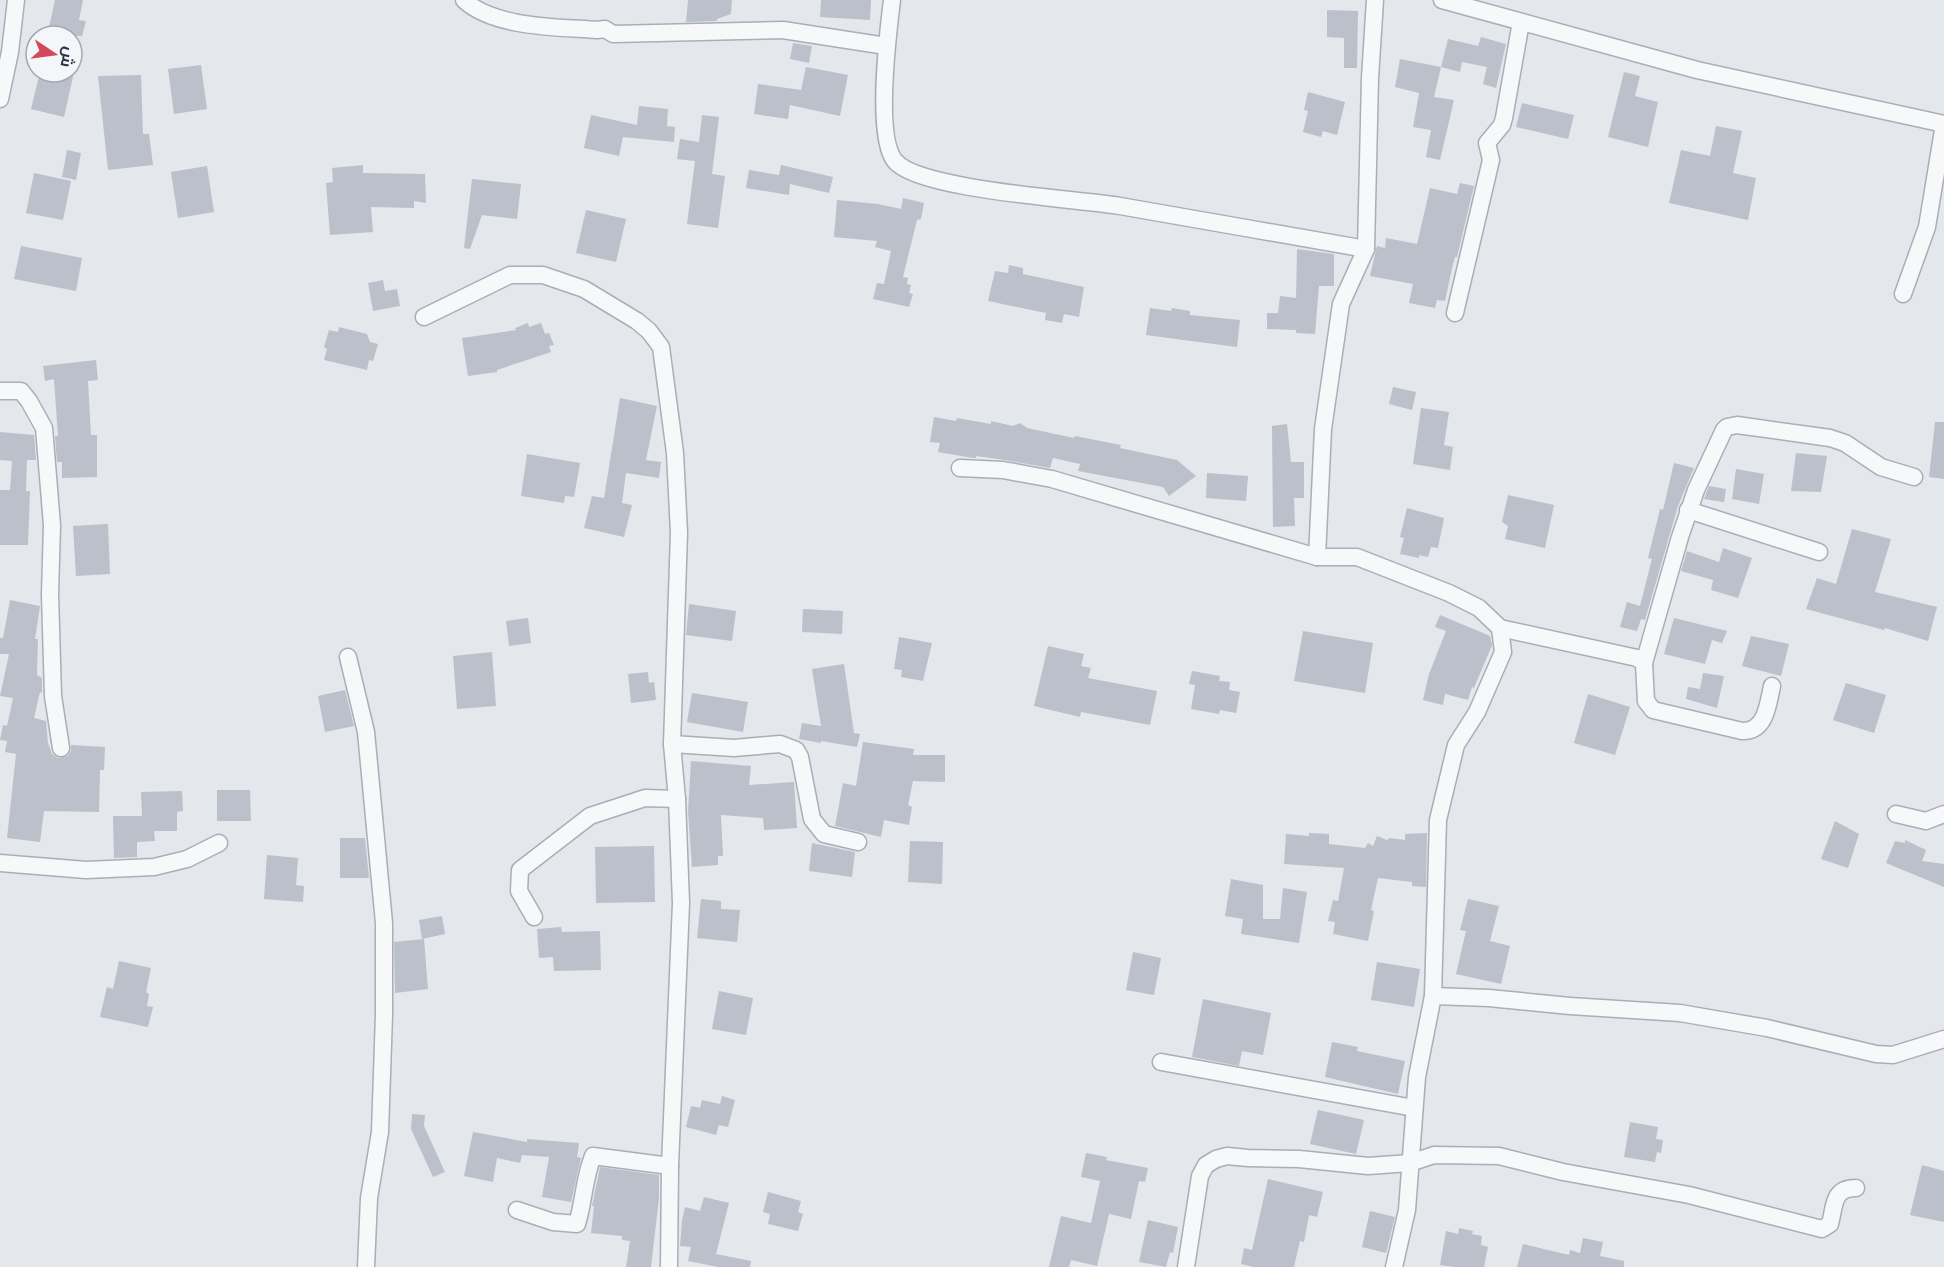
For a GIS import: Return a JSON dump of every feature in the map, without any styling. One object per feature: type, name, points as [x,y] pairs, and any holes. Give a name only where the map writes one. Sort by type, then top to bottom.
[{"type":"street","points":[[0,99],[10,52],[16,0]]},
{"type":"street","points":[[464,0],[474,9],[527,25],[605,29],[613,34],[783,30],[886,46]]},
{"type":"street","points":[[892,0],[886,46],[885,117],[890,153],[896,163],[910,172],[945,182],[1009,193],[1117,206],[1366,249]]},
{"type":"street","points":[[1317,557],[1323,429],[1341,304],[1366,249],[1370,78],[1375,0]]},
{"type":"street","points":[[1442,0],[1697,70],[1944,124],[1927,227],[1903,294]]},
{"type":"street","points":[[1455,313],[1491,160],[1487,143],[1502,125],[1504,118],[1521,22]]},
{"type":"street","points":[[424,317],[510,275],[543,275],[584,289],[637,321],[649,331],[661,347],[675,453],[679,532],[672,744],[677,799],[681,903],[670,1166],[669,1267]]},
{"type":"street","points":[[0,391],[21,391],[44,428],[52,525],[50,594],[53,696],[62,748]]},
{"type":"street","points":[[1772,686],[1762,720],[1754,729],[1742,731],[1653,710],[1646,700],[1644,663],[1688,510],[1721,434],[1732,425],[1830,438],[1845,443],[1881,467],[1914,477]]},
{"type":"street","points":[[960,468],[1003,470],[1052,479],[1317,557],[1357,557],[1439,589],[1479,608],[1500,628],[1625,654],[1644,663]]},
{"type":"street","points":[[1688,510],[1819,552]]},
{"type":"street","points":[[1394,1267],[1407,1210],[1417,1077],[1433,996],[1438,820],[1456,745],[1477,712],[1503,652],[1500,628]]},
{"type":"street","points":[[348,657],[366,732],[384,923],[380,1132],[369,1198],[366,1267]]},
{"type":"street","points":[[672,744],[734,748],[780,744],[789,746],[796,750],[800,757],[812,819],[824,834],[858,842]]},
{"type":"street","points":[[534,917],[519,891],[520,870],[543,850],[590,816],[645,798],[677,799]]},
{"type":"street","points":[[1896,814],[1926,821],[1944,814]]},
{"type":"street","points":[[0,863],[86,870],[154,867],[187,859],[219,843]]},
{"type":"street","points":[[1433,996],[1680,1012],[1767,1028],[1876,1054],[1893,1055],[1944,1039]]},
{"type":"street","points":[[1161,1062],[1414,1108]]},
{"type":"street","points":[[1186,1267],[1200,1176],[1206,1165],[1227,1156],[1299,1159],[1368,1166],[1410,1163],[1434,1155],[1499,1155],[1563,1172],[1689,1195],[1822,1229],[1830,1224],[1834,1201],[1840,1192],[1856,1188]]},
{"type":"street","points":[[517,1210],[553,1222],[577,1224],[583,1203],[587,1171],[593,1156],[670,1166]]},
{"type":"building","points":[[55,0],[83,0],[79,20],[86,21],[84,28],[84,24],[50,24]]},
{"type":"building","points":[[688,0],[732,0],[731,14],[717,21],[686,22]]},
{"type":"building","points":[[821,0],[871,0],[870,20],[820,17]]},
{"type":"building","points":[[1327,10],[1358,11],[1357,68],[1344,68],[1344,38],[1327,37]]},
{"type":"building","points":[[1481,37],[1506,44],[1496,88],[1483,84],[1487,67],[1462,62],[1460,72],[1441,67],[1448,39],[1478,46]]},
{"type":"building","points":[[793,43],[812,46],[809,63],[790,59]]},
{"type":"building","points":[[1400,59],[1441,67],[1434,97],[1454,100],[1440,160],[1426,157],[1431,130],[1413,127],[1419,93],[1395,87]]},
{"type":"building","points":[[201,65],[207,109],[174,114],[168,69]]},
{"type":"building","points":[[806,67],[848,75],[840,116],[790,105],[788,119],[754,114],[758,84],[801,90]]},
{"type":"building","points":[[1624,72],[1640,76],[1635,96],[1658,102],[1648,147],[1608,137]]},
{"type":"building","points":[[141,75],[143,134],[149,134],[153,165],[108,170],[98,76]]},
{"type":"building","points":[[37,84],[71,84],[64,117],[31,109]]},
{"type":"building","points":[[1308,92],[1345,102],[1337,135],[1323,131],[1321,137],[1303,132],[1308,111],[1304,110]]},
{"type":"building","points":[[1522,103],[1574,115],[1568,139],[1516,127]]},
{"type":"building","points":[[639,106],[668,109],[667,126],[675,127],[674,142],[623,137],[619,156],[584,148],[591,115],[637,125]]},
{"type":"building","points":[[702,115],[719,117],[712,174],[725,176],[718,228],[687,224],[695,161],[677,159],[680,139],[699,142]]},
{"type":"building","points":[[1716,126],[1742,131],[1733,173],[1756,178],[1748,220],[1669,203],[1681,150],[1710,156]]},
{"type":"building","points":[[67,150],[81,153],[76,180],[62,177]]},
{"type":"building","points":[[363,165],[363,173],[425,174],[426,203],[414,201],[414,208],[371,207],[373,232],[330,235],[326,183],[333,182],[332,168]]},
{"type":"building","points":[[781,165],[833,177],[829,193],[790,184],[789,195],[746,188],[749,170],[779,175]]},
{"type":"building","points":[[207,166],[214,212],[178,218],[171,172]]},
{"type":"building","points":[[34,173],[71,181],[63,220],[26,213]]},
{"type":"building","points":[[472,179],[521,184],[517,219],[482,215],[470,249],[464,248]]},
{"type":"building","points":[[1460,183],[1474,186],[1445,301],[1437,300],[1435,308],[1409,303],[1413,284],[1370,276],[1377,246],[1385,248],[1386,238],[1417,244],[1430,188],[1457,194]]},
{"type":"building","points":[[903,198],[924,203],[921,219],[917,220],[903,277],[908,278],[907,284],[911,285],[909,293],[913,294],[909,307],[873,299],[877,283],[884,284],[891,251],[875,247],[877,241],[834,237],[837,200],[901,209]]},
{"type":"building","points":[[586,210],[626,219],[616,262],[576,253]]},
{"type":"building","points":[[21,246],[82,258],[76,291],[14,279]]},
{"type":"building","points":[[1297,249],[1334,254],[1334,286],[1319,286],[1315,334],[1296,333],[1296,330],[1267,329],[1267,313],[1278,313],[1280,296],[1296,298]]},
{"type":"building","points":[[1009,265],[1023,268],[1023,274],[1084,287],[1079,317],[1064,314],[1062,323],[1045,320],[1046,313],[988,301],[995,271],[1008,273]]},
{"type":"building","points":[[383,280],[385,291],[397,289],[400,306],[373,311],[368,283]]},
{"type":"building","points":[[1150,308],[1171,311],[1172,308],[1190,311],[1190,315],[1240,320],[1237,347],[1146,335]]},
{"type":"building","points":[[528,323],[529,327],[541,323],[545,334],[549,333],[554,345],[549,346],[551,352],[497,370],[497,372],[468,376],[462,338],[516,330],[515,328]]},
{"type":"building","points":[[339,327],[367,334],[370,342],[378,344],[373,361],[369,360],[367,370],[324,360],[327,349],[324,347],[329,330],[338,332]]},
{"type":"building","points":[[96,360],[98,380],[88,381],[91,435],[97,435],[97,477],[62,478],[62,462],[57,462],[55,436],[58,436],[54,379],[45,381],[43,366]]},
{"type":"building","points":[[1393,387],[1416,392],[1412,410],[1389,404]]},
{"type":"building","points":[[620,398],[657,406],[646,460],[661,462],[659,478],[626,473],[622,503],[632,505],[624,537],[584,528],[592,496],[604,498]]},
{"type":"building","points":[[1421,408],[1449,412],[1444,445],[1453,447],[1450,470],[1413,464]]},
{"type":"building","points":[[934,417],[956,421],[957,418],[991,424],[991,421],[1013,426],[1020,423],[1027,428],[1121,445],[1120,448],[1177,460],[1196,476],[1169,496],[1163,487],[1078,471],[1080,464],[1053,458],[1050,468],[938,452],[940,443],[930,442]]},
{"type":"building","points":[[1935,422],[1944,422],[1944,479],[1929,477]]},
{"type":"building","points":[[1287,424],[1291,462],[1304,462],[1304,498],[1294,498],[1295,526],[1273,527],[1272,426]]},
{"type":"building","points":[[0,432],[34,435],[36,460],[27,460],[26,491],[30,491],[28,545],[0,545],[0,490],[10,490],[12,461],[0,460]]},
{"type":"building","points":[[1796,453],[1827,456],[1821,492],[1791,491]]},
{"type":"building","points":[[527,454],[580,463],[574,497],[565,496],[564,503],[521,496]]},
{"type":"building","points":[[1674,463],[1694,468],[1678,506],[1645,620],[1641,619],[1637,631],[1620,627],[1627,602],[1640,606],[1652,559],[1648,558]]},
{"type":"building","points":[[1736,469],[1764,474],[1759,504],[1732,499]]},
{"type":"building","points":[[1207,473],[1248,476],[1246,501],[1206,498]]},
{"type":"building","points":[[1709,486],[1726,489],[1724,502],[1704,499]]},
{"type":"building","points":[[1508,495],[1554,505],[1545,548],[1505,539],[1508,526],[1502,522]]},
{"type":"building","points":[[1407,508],[1444,518],[1438,548],[1431,547],[1428,557],[1419,555],[1419,558],[1400,554],[1404,538],[1400,537]]},
{"type":"building","points":[[108,524],[110,574],[76,576],[73,526]]},
{"type":"building","points":[[1852,529],[1891,539],[1875,592],[1937,607],[1928,641],[1806,609],[1817,578],[1836,584]]},
{"type":"building","points":[[1723,548],[1752,558],[1738,598],[1711,590],[1713,580],[1681,571],[1687,551],[1719,562]]},
{"type":"building","points":[[10,600],[40,606],[35,639],[38,639],[37,675],[42,678],[42,693],[40,692],[34,718],[46,721],[48,743],[52,754],[58,758],[67,756],[71,751],[71,745],[105,747],[104,770],[100,770],[99,812],[44,811],[40,842],[7,838],[16,754],[5,752],[7,741],[0,740],[3,725],[7,726],[13,698],[0,696],[9,654],[0,654],[0,638],[3,638]]},
{"type":"building","points":[[689,604],[736,611],[732,641],[686,635]]},
{"type":"building","points":[[803,609],[843,611],[842,634],[802,632]]},
{"type":"building","points":[[1440,615],[1490,636],[1492,645],[1468,700],[1445,694],[1443,705],[1423,700],[1429,674],[1446,631],[1435,627]]},
{"type":"building","points":[[528,618],[531,643],[509,646],[506,621]]},
{"type":"building","points":[[1674,618],[1727,631],[1722,643],[1712,640],[1705,664],[1664,654]]},
{"type":"building","points":[[1303,631],[1373,643],[1365,693],[1294,681]]},
{"type":"building","points":[[1751,636],[1789,644],[1781,676],[1742,666]]},
{"type":"building","points":[[899,637],[932,643],[923,681],[901,677],[902,670],[894,669]]},
{"type":"building","points":[[1048,646],[1084,654],[1081,666],[1091,668],[1088,678],[1157,691],[1150,725],[1081,712],[1080,717],[1034,706]]},
{"type":"building","points":[[492,652],[496,706],[457,709],[453,656]]},
{"type":"building","points":[[844,664],[854,733],[860,734],[857,747],[799,739],[802,723],[821,726],[812,669]]},
{"type":"building","points":[[1192,671],[1220,676],[1219,681],[1230,682],[1229,690],[1240,692],[1236,713],[1220,710],[1219,714],[1191,709],[1195,685],[1189,684]]},
{"type":"building","points":[[648,672],[649,683],[654,682],[656,700],[631,703],[628,674]]},
{"type":"building","points":[[1703,673],[1724,676],[1717,708],[1686,699],[1688,687],[1700,689]]},
{"type":"building","points":[[1846,683],[1886,695],[1874,733],[1833,720]]},
{"type":"building","points":[[345,690],[354,726],[325,732],[318,696]]},
{"type":"building","points":[[692,693],[748,702],[743,732],[687,722]]},
{"type":"building","points":[[1588,694],[1630,707],[1615,755],[1574,743]]},
{"type":"building","points":[[863,742],[914,749],[913,755],[945,755],[945,782],[913,781],[908,805],[912,807],[909,825],[884,820],[881,837],[835,826],[843,783],[856,786]]},
{"type":"building","points":[[691,761],[751,766],[749,785],[794,782],[797,828],[764,830],[763,818],[721,815],[723,856],[718,856],[718,865],[692,867],[688,811]]},
{"type":"building","points":[[217,790],[250,790],[251,821],[217,821]]},
{"type":"building","points":[[182,791],[183,811],[177,812],[177,831],[154,831],[155,841],[137,842],[137,857],[114,858],[113,816],[142,816],[141,792]]},
{"type":"building","points":[[1835,821],[1859,834],[1848,868],[1821,859]]},
{"type":"building","points":[[1309,833],[1329,834],[1329,844],[1365,848],[1368,843],[1373,846],[1377,836],[1387,840],[1390,838],[1405,840],[1405,834],[1427,833],[1426,887],[1412,886],[1412,882],[1378,878],[1371,910],[1374,911],[1368,941],[1333,934],[1335,922],[1328,921],[1333,900],[1338,901],[1344,868],[1284,864],[1286,834],[1309,836]]},
{"type":"building","points":[[340,838],[365,838],[369,878],[340,878]]},
{"type":"building","points":[[1905,840],[1926,850],[1922,861],[1944,864],[1944,887],[1886,863],[1895,841],[1905,843]]},
{"type":"building","points":[[910,841],[943,842],[942,884],[908,882]]},
{"type":"building","points":[[812,843],[855,852],[852,877],[809,871]]},
{"type":"building","points":[[654,846],[655,902],[596,903],[595,847]]},
{"type":"building","points":[[267,855],[298,858],[296,885],[304,886],[303,902],[264,899]]},
{"type":"building","points":[[1231,879],[1263,885],[1263,919],[1280,919],[1283,888],[1307,892],[1299,943],[1241,934],[1243,919],[1225,916]]},
{"type":"building","points":[[701,899],[721,901],[721,909],[740,910],[737,942],[697,938]]},
{"type":"building","points":[[1468,899],[1499,906],[1490,941],[1510,946],[1501,984],[1456,974],[1466,931],[1460,930]]},
{"type":"building","points":[[442,916],[445,934],[422,939],[419,920]]},
{"type":"building","points":[[561,927],[562,932],[600,931],[601,970],[554,971],[553,957],[539,958],[537,929]]},
{"type":"building","points":[[424,939],[428,989],[395,993],[394,942]]},
{"type":"building","points":[[1133,952],[1161,958],[1154,995],[1126,990]]},
{"type":"building","points":[[119,961],[151,968],[146,992],[149,994],[147,1006],[153,1007],[148,1027],[100,1017],[107,987],[113,989]]},
{"type":"building","points":[[1377,962],[1420,969],[1414,1007],[1371,1000]]},
{"type":"building","points":[[719,991],[753,998],[746,1035],[712,1029]]},
{"type":"building","points":[[1203,999],[1271,1013],[1263,1055],[1242,1051],[1239,1066],[1192,1057]]},
{"type":"building","points":[[1332,1042],[1358,1047],[1357,1051],[1405,1061],[1398,1094],[1325,1077]]},
{"type":"building","points":[[722,1096],[735,1100],[728,1127],[719,1125],[716,1135],[686,1127],[691,1106],[700,1108],[702,1100],[720,1104]]},
{"type":"building","points":[[1318,1110],[1364,1120],[1356,1154],[1310,1144]]},
{"type":"building","points":[[412,1114],[425,1115],[424,1126],[445,1172],[433,1177],[411,1129]]},
{"type":"building","points":[[1630,1122],[1658,1127],[1656,1139],[1663,1140],[1661,1153],[1657,1152],[1655,1162],[1624,1157]]},
{"type":"building","points":[[473,1132],[527,1142],[527,1139],[579,1143],[577,1157],[581,1158],[571,1202],[542,1197],[549,1157],[522,1155],[520,1163],[497,1158],[493,1182],[464,1176]]},
{"type":"building","points":[[1086,1153],[1107,1157],[1106,1160],[1148,1168],[1145,1182],[1139,1181],[1131,1219],[1109,1214],[1097,1266],[1071,1260],[1069,1267],[1049,1267],[1061,1216],[1091,1223],[1100,1181],[1081,1177]]},
{"type":"building","points":[[1922,1165],[1944,1171],[1944,1222],[1910,1215]]},
{"type":"building","points":[[600,1167],[659,1175],[659,1198],[651,1267],[626,1267],[630,1241],[622,1240],[622,1236],[591,1233],[594,1206],[592,1206]]},
{"type":"building","points":[[1268,1179],[1323,1192],[1317,1217],[1309,1215],[1304,1242],[1300,1241],[1294,1267],[1253,1267],[1241,1264],[1244,1248],[1252,1250]]},
{"type":"building","points":[[768,1192],[801,1201],[798,1212],[803,1214],[798,1231],[768,1224],[770,1214],[763,1212]]},
{"type":"building","points":[[704,1197],[729,1203],[716,1254],[751,1261],[750,1267],[718,1267],[688,1261],[691,1247],[680,1246],[685,1207],[700,1211]]},
{"type":"building","points":[[1370,1211],[1395,1217],[1386,1253],[1362,1247]]},
{"type":"building","points":[[1148,1220],[1178,1227],[1173,1253],[1170,1252],[1166,1267],[1139,1262]]},
{"type":"building","points":[[1459,1228],[1482,1236],[1481,1245],[1488,1247],[1484,1267],[1440,1265],[1446,1231],[1458,1234]]},
{"type":"building","points":[[1583,1238],[1603,1242],[1600,1256],[1624,1261],[1624,1267],[1517,1267],[1523,1244],[1569,1255],[1570,1250],[1580,1253]]}]
